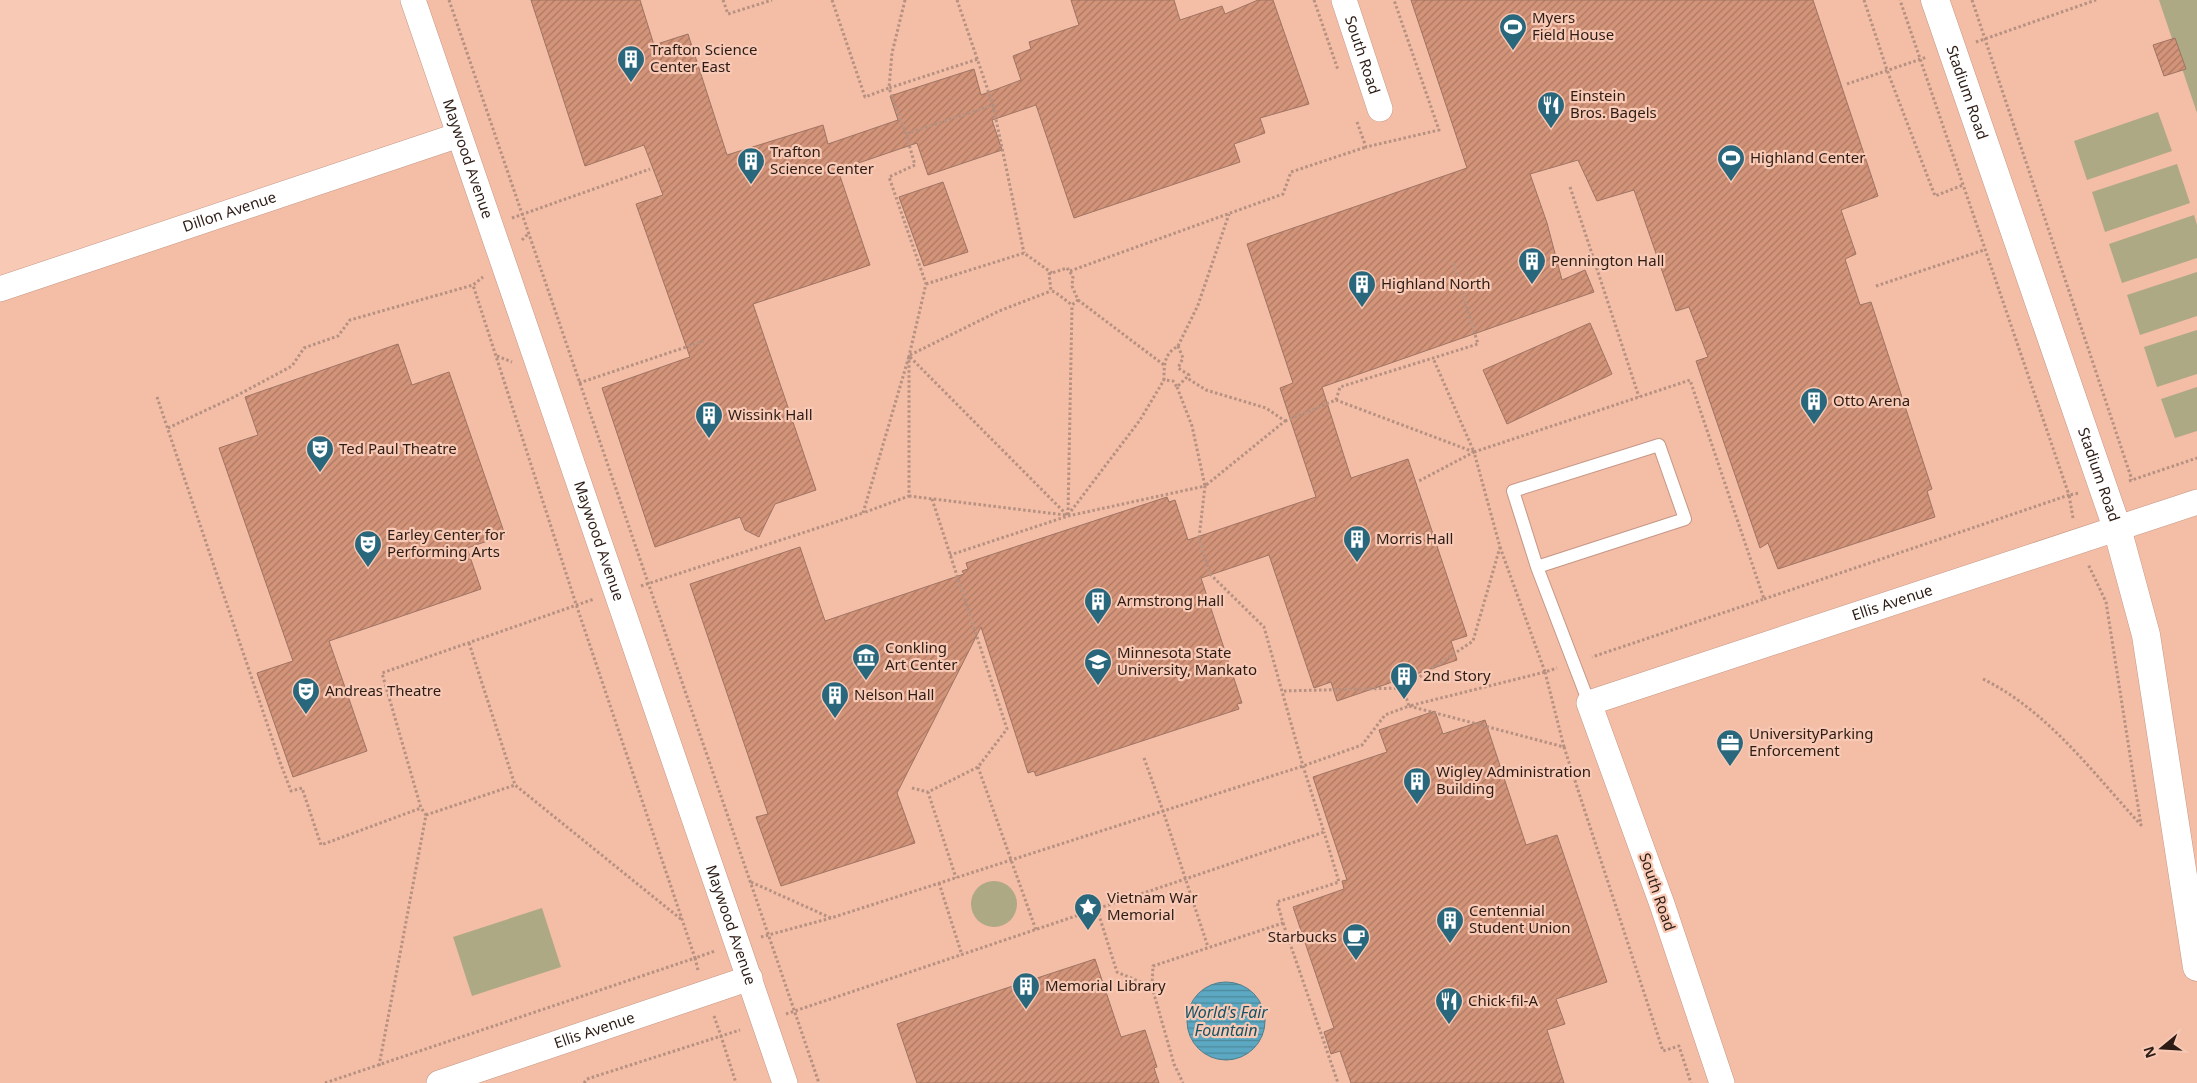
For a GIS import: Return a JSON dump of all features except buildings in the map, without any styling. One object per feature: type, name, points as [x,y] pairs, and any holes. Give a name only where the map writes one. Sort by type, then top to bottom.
[{"type":"street","name":"Maywood Avenue","points":[[413,0],[739,944],[785,1083]]},
{"type":"street","name":"South Road","points":[[1344,0],[1380,110]]},
{"type":"street","name":"Stadium Road","points":[[1935,0],[2117,528],[2146,635],[2197,966]]},
{"type":"street","name":"Dillon Avenue","points":[[0,289],[460,135]]},
{"type":"street","name":"Ellis Avenue","points":[[1589,703],[2197,502]]},
{"type":"street","name":"South Road","points":[[1589,703],[1659,896],[1722,1083]]},
{"type":"street","name":"Ellis Avenue","points":[[438,1083],[750,978]]},
{"type":"lane","points":[[1537,567],[1685,519],[1659,444],[1513,492],[1537,567],[1589,703]]},
{"type":"path","points":[[449,0],[819,1083]]},
{"type":"path","points":[[723,0],[728,14],[772,0]]},
{"type":"path","points":[[832,0],[865,97],[978,59]]},
{"type":"path","points":[[863,513],[909,356],[926,284],[889,177],[915,165],[889,88],[892,53],[905,0]]},
{"type":"path","points":[[957,0],[993,105],[1024,253],[1052,272]]},
{"type":"path","points":[[1314,0],[1339,71]]},
{"type":"path","points":[[1864,0],[1887,70],[1935,196],[1963,186]]},
{"type":"path","points":[[1900,0],[2069,495],[2077,542],[2106,602],[2141,825],[2053,729],[1999,687],[1983,679]]},
{"type":"path","points":[[1972,0],[2132,480]]},
{"type":"path","points":[[906,134],[993,105]]},
{"type":"path","points":[[1070,271],[1283,194],[1291,172],[1366,147]]},
{"type":"path","points":[[490,226],[650,169]]},
{"type":"path","points":[[1570,187],[1640,397]]},
{"type":"path","points":[[1068,516],[1140,420],[1164,380],[1164,365],[1170,351],[1178,346],[1198,305],[1229,214]]},
{"type":"path","points":[[167,428],[234,398],[292,366],[304,348],[338,336],[350,320],[473,285],[529,233]]},
{"type":"path","points":[[1876,286],[1984,250]]},
{"type":"path","points":[[926,284],[1024,253]]},
{"type":"path","points":[[1336,400],[1340,387],[1478,344],[1454,262]]},
{"type":"path","points":[[1051,291],[1049,274],[1067,268],[1073,276],[1072,286],[1078,300],[1164,365]]},
{"type":"path","points":[[473,285],[576,604],[694,958]]},
{"type":"path","points":[[909,356],[999,311],[1051,291],[1072,305]]},
{"type":"path","points":[[1068,516],[1072,305],[1078,300]]},
{"type":"path","points":[[579,383],[704,341]]},
{"type":"path","points":[[1177,387],[1189,375],[1178,368],[1183,358],[1178,346]]},
{"type":"path","points":[[909,356],[909,496]]},
{"type":"path","points":[[909,356],[1068,516]]},
{"type":"path","points":[[1282,691],[1403,688],[1474,641],[1500,546],[1474,452],[1433,358]]},
{"type":"path","points":[[1187,378],[1206,390],[1266,408],[1285,421]]},
{"type":"path","points":[[1164,380],[1173,381],[1177,387],[1192,426],[1206,486],[1199,538],[1210,574],[1264,627],[1303,766],[1339,882],[1277,902],[1338,1083]]},
{"type":"path","points":[[157,397],[280,762],[291,791],[302,788],[321,845],[421,808]]},
{"type":"path","points":[[950,555],[1068,516],[1206,486],[1285,421],[1336,400],[1474,452]]},
{"type":"path","points":[[1417,482],[1474,452]]},
{"type":"path","points":[[1764,599],[2069,495],[2132,480],[2197,458]]},
{"type":"path","points":[[379,1066],[426,815],[421,808],[382,673],[576,604],[648,584],[909,496],[1068,516]]},
{"type":"path","points":[[912,788],[928,792],[978,767],[1007,729],[932,498]]},
{"type":"path","points":[[469,643],[515,785],[682,920]]},
{"type":"path","points":[[325,1083],[768,934],[831,918],[1303,766],[1362,745],[1385,715],[1409,706],[1545,672],[1564,747],[1663,1051],[1679,1046],[1691,1083]]},
{"type":"path","points":[[1403,688],[1409,706]]},
{"type":"path","points":[[1409,706],[1564,747]]},
{"type":"path","points":[[1144,758],[1208,947]]},
{"type":"path","points":[[978,767],[1036,930]]},
{"type":"path","points":[[426,815],[515,785]]},
{"type":"path","points":[[928,792],[956,878]]},
{"type":"path","points":[[794,1011],[1324,832]]},
{"type":"path","points":[[750,882],[831,918]]},
{"type":"path","points":[[940,883],[962,955]]},
{"type":"path","points":[[1097,909],[1117,972],[1152,987]]},
{"type":"path","points":[[1183,1083],[1174,1064],[1152,987],[1153,966],[1283,923]]},
{"type":"path","points":[[584,1083],[587,1079],[721,1036],[736,1083]]},
{"type":"shaded area","name":"Minnesota State University, Mankato","points":[[414,0],[2197,0],[2197,1083],[0,1083],[0,289],[459,135]]},
{"type":"shaded area","points":[[2159,0],[2197,0],[2197,113]]},
{"type":"shaded area","points":[[2158,112],[2172,151],[2087,180],[2074,141]]},
{"type":"shaded area","points":[[2177,164],[2190,203],[2105,232],[2092,192]]},
{"type":"shaded area","points":[[2194,215],[2197,225],[2197,258],[2122,283],[2109,244]]},
{"type":"shaded area","points":[[2197,272],[2197,316],[2140,335],[2127,295]]},
{"type":"shaded area","points":[[2197,330],[2197,374],[2157,387],[2144,347]]},
{"type":"shaded area","points":[[2197,387],[2197,431],[2175,438],[2161,399]]},
{"type":"shaded area","points":[[994,881],[1007,885],[1013,891],[1017,904],[1013,917],[1007,923],[994,927],[981,923],[975,917],[971,904],[975,891],[981,885]]},
{"type":"shaded area","points":[[542,908],[561,967],[472,996],[453,937]]},
{"type":"water","name":"World's Fair Fountain","points":[[1226,982],[1241,985],[1254,993],[1262,1006],[1265,1021],[1262,1036],[1254,1049],[1241,1057],[1226,1060],[1211,1057],[1198,1049],[1190,1036],[1187,1021],[1190,1006],[1198,993],[1211,985]]},
{"type":"place","name":"Myers Field House","points":[[1513,51]]},
{"type":"place","name":"Trafton Science Center East","points":[[631,83]]},
{"type":"place","name":"Einstein Bros. Bagels","points":[[1551,129]]},
{"type":"place","name":"Highland Center","points":[[1731,182]]},
{"type":"place","name":"Trafton Science Center","points":[[751,185]]},
{"type":"place","name":"Pennington Hall","points":[[1532,285]]},
{"type":"place","name":"Highland North","points":[[1362,308]]},
{"type":"place","name":"Otto Arena","points":[[1814,425]]},
{"type":"place","name":"Wissink Hall","points":[[709,439]]},
{"type":"place","name":"Ted Paul Theatre","points":[[320,473]]},
{"type":"place","name":"Morris Hall","points":[[1357,563]]},
{"type":"place","name":"Earley Center for Performing Arts","points":[[368,568]]},
{"type":"place","name":"Armstrong Hall","points":[[1098,625]]},
{"type":"place","name":"Conkling Art Center","points":[[866,681]]},
{"type":"place","name":"Minnesota State University, Mankato","points":[[1098,686]]},
{"type":"place","name":"2nd Story","points":[[1404,700]]},
{"type":"place","name":"Andreas Theatre","points":[[306,715]]},
{"type":"place","name":"Nelson Hall","points":[[835,719]]},
{"type":"place","name":"UniversityParking Enforcement","points":[[1730,767]]},
{"type":"place","name":"Wigley Administration Building","points":[[1417,805]]},
{"type":"place","name":"Vietnam War Memorial","points":[[1088,931]]},
{"type":"place","name":"Centennial Student Union","points":[[1450,944]]},
{"type":"place","name":"Starbucks","points":[[1356,961]]},
{"type":"place","name":"Memorial Library","points":[[1026,1010]]},
{"type":"place","name":"Chick-fil-A","points":[[1449,1025]]}]
